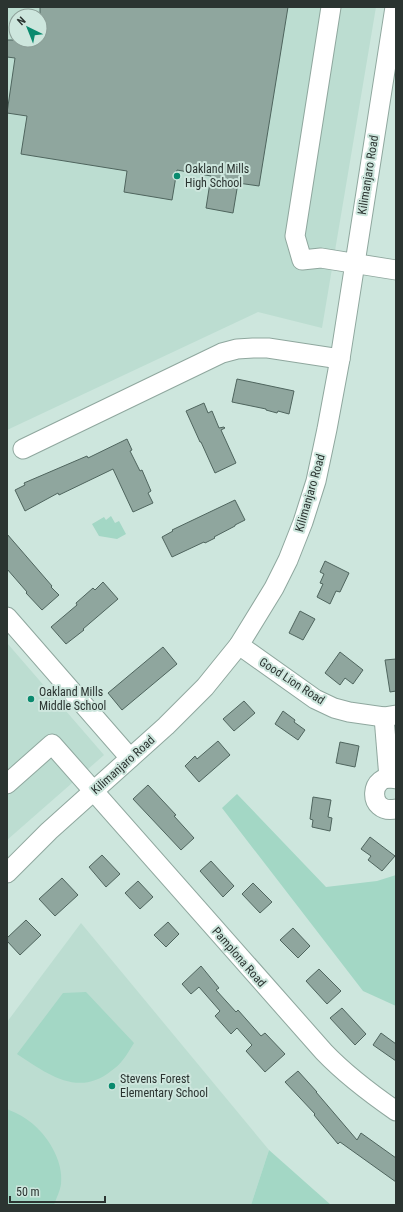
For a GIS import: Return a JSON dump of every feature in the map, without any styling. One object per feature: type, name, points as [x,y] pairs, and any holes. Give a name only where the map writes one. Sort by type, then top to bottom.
[{"type":"street","points":[[331,7],[295,236],[302,260],[321,258],[396,270]]},
{"type":"street","name":"Kilimanjaro Road","points":[[7,873],[44,836],[166,726],[200,692],[239,645],[274,588],[288,560],[303,522],[316,481],[327,429],[340,359],[395,7]]},
{"type":"street","points":[[23,449],[222,353],[237,349],[268,348],[340,359]]},
{"type":"street","points":[[7,617],[130,758]]},
{"type":"street","name":"Good Lion Road","points":[[239,645],[315,699],[334,708],[390,716]]},
{"type":"street","points":[[390,716],[393,778],[384,779],[379,782],[374,792],[375,798],[380,806],[384,809],[396,809]]},
{"type":"street","name":"Pamplona Road","points":[[7,784],[52,744],[337,1066],[396,1111]]},
{"type":"shaded area","name":"Oakland Mills High School","points":[[7,7],[376,7],[322,328],[258,312],[7,430]]},
{"type":"shaded area","points":[[111,516],[115,523],[119,521],[126,534],[117,539],[99,536],[92,524],[104,517],[106,520]]},
{"type":"shaded area","name":"Oakland Mills Middle School","points":[[7,643],[104,755],[7,840]]},
{"type":"shaded area","points":[[237,794],[326,887],[377,881],[396,875],[396,1006],[363,991],[222,808]]},
{"type":"shaded area","name":"Stevens Forest Elementary School","points":[[81,923],[269,1150],[251,1205],[7,1205],[7,1022]]},
{"type":"shaded area","points":[[86,992],[134,1043],[124,1059],[117,1066],[99,1079],[86,1082],[74,1082],[62,1080],[51,1075],[17,1054],[63,993]]},
{"type":"shaded area","points":[[7,1109],[24,1117],[36,1126],[48,1141],[57,1157],[60,1166],[61,1184],[54,1205],[7,1204]]},
{"type":"shaded area","points":[[269,1150],[331,1205],[251,1205]]},
{"type":"building","name":"Oakland Mills High School","points":[[288,7],[259,186],[238,183],[233,213],[206,208],[211,176],[177,170],[172,200],[124,192],[127,171],[21,154],[27,116],[7,113],[15,58],[7,57],[7,40],[8,48],[48,48],[48,8],[40,8]]},
{"type":"building","points":[[237,379],[294,391],[289,414],[278,411],[277,413],[266,409],[232,402]]},
{"type":"building","points":[[204,403],[208,413],[212,411],[219,428],[225,428],[221,430],[236,463],[215,473],[186,411]]},
{"type":"building","points":[[127,439],[132,450],[130,451],[140,471],[142,470],[151,491],[148,493],[153,503],[133,512],[113,469],[59,495],[58,493],[25,511],[15,490],[25,485],[24,483],[87,456],[88,458]]},
{"type":"building","points":[[235,500],[245,520],[214,537],[215,538],[172,557],[162,537],[173,531],[172,530]]},
{"type":"building","points":[[7,534],[59,595],[42,610],[7,569]]},
{"type":"building","points":[[325,561],[349,573],[340,592],[336,591],[330,604],[317,597],[323,584],[320,583],[324,574],[320,572]]},
{"type":"building","points":[[103,582],[118,599],[66,644],[51,627],[77,605],[76,603],[93,588],[95,590]]},
{"type":"building","points":[[300,611],[315,619],[303,640],[289,633]]},
{"type":"building","points":[[163,647],[177,664],[122,710],[108,693]]},
{"type":"building","points":[[340,652],[363,670],[353,684],[345,678],[340,685],[325,673]]},
{"type":"building","points":[[396,659],[396,691],[390,692],[385,660]]},
{"type":"building","points":[[244,701],[255,713],[234,731],[223,719]]},
{"type":"building","points":[[283,711],[305,730],[298,740],[275,724]]},
{"type":"building","points":[[218,741],[230,755],[199,782],[185,766],[195,756],[197,759]]},
{"type":"building","points":[[340,742],[359,746],[355,767],[336,763]]},
{"type":"building","points":[[148,785],[176,815],[174,816],[194,838],[181,850],[133,799]]},
{"type":"building","points":[[313,797],[331,800],[328,817],[332,818],[330,831],[312,827],[313,820],[310,819]]},
{"type":"building","points":[[370,837],[395,856],[382,871],[368,860],[371,856],[361,849]]},
{"type":"building","points":[[102,855],[120,874],[106,887],[89,867]]},
{"type":"building","points":[[211,861],[234,886],[223,897],[200,871]]},
{"type":"building","points":[[62,878],[78,895],[55,916],[39,899]]},
{"type":"building","points":[[138,881],[153,897],[140,909],[125,893]]},
{"type":"building","points":[[253,883],[272,902],[260,913],[242,894]]},
{"type":"building","points":[[26,920],[41,935],[20,955],[7,941],[7,938]]},
{"type":"building","points":[[168,922],[179,934],[166,947],[154,935]]},
{"type":"building","points":[[293,928],[310,946],[298,958],[280,940]]},
{"type":"building","points":[[201,966],[219,988],[216,990],[236,1012],[238,1010],[261,1036],[265,1033],[285,1054],[265,1072],[246,1051],[252,1045],[237,1028],[231,1034],[215,1016],[220,1011],[199,987],[191,994],[182,984]]},
{"type":"building","points":[[319,969],[341,991],[327,1004],[306,981]]},
{"type":"building","points":[[342,1008],[366,1034],[355,1045],[330,1018]]},
{"type":"building","points":[[381,1033],[396,1044],[396,1061],[373,1045]]},
{"type":"building","points":[[298,1071],[357,1140],[361,1133],[396,1158],[396,1182],[340,1142],[338,1144],[314,1115],[315,1114],[285,1082]]},
{"type":"place","name":"Oakland Mills High School","points":[[177,176]]},
{"type":"place","name":"Oakland Mills Middle School","points":[[31,699]]},
{"type":"place","name":"Stevens Forest Elementary School","points":[[112,1086]]}]
